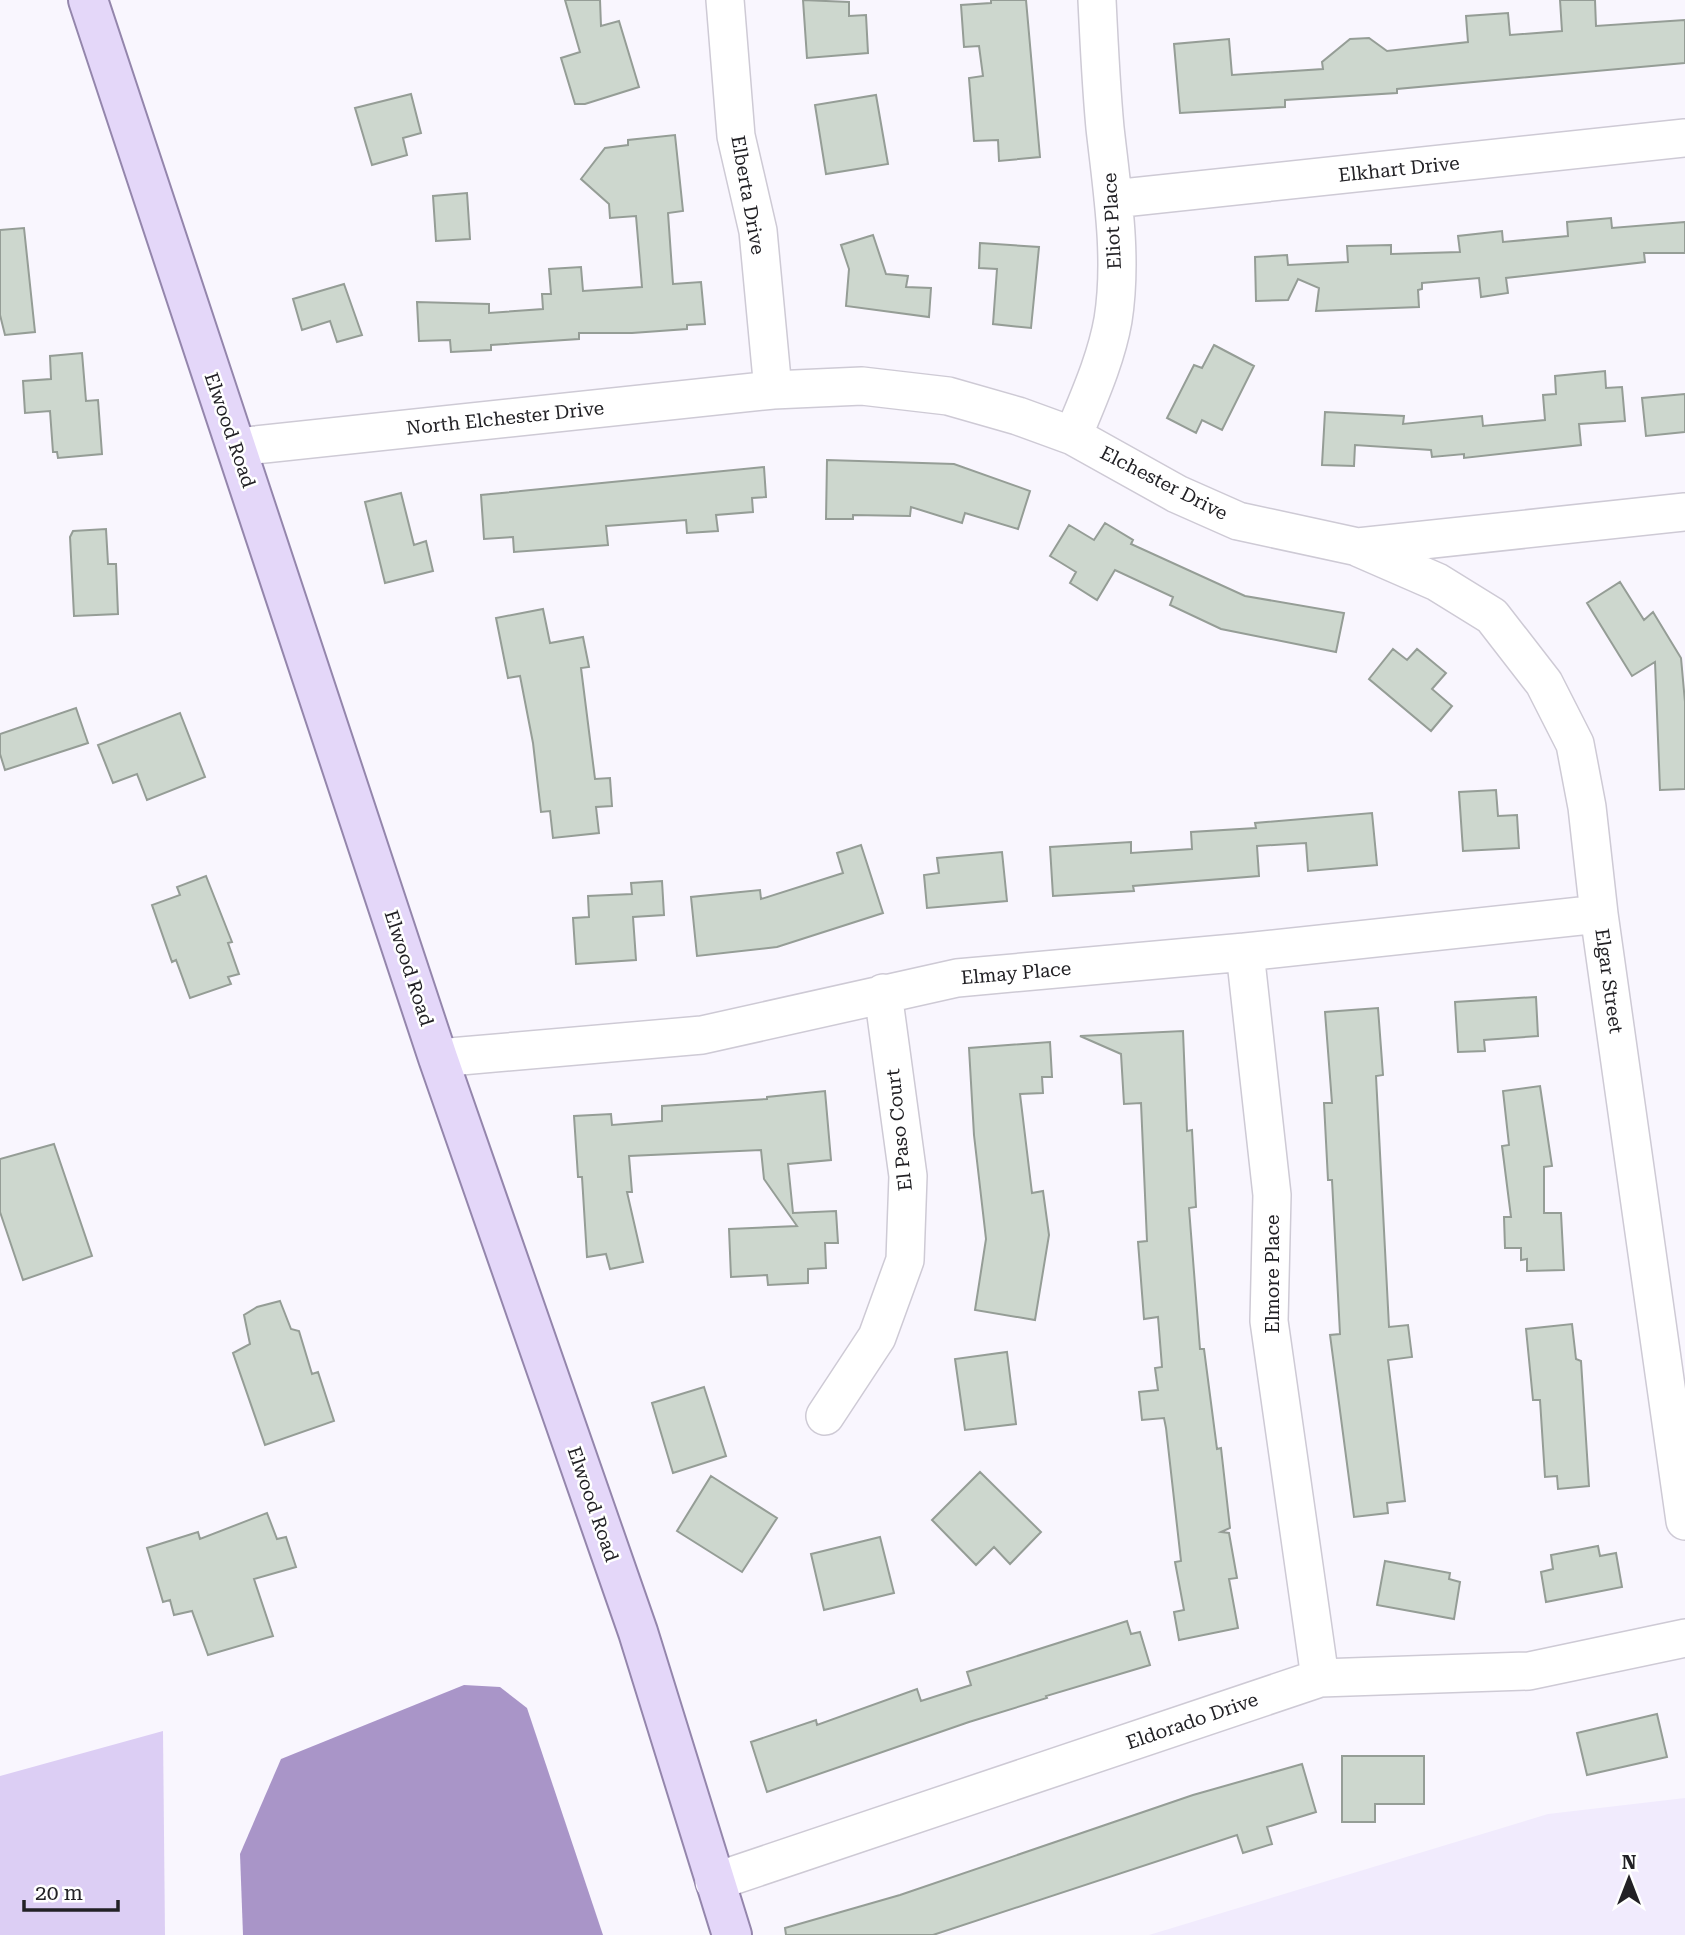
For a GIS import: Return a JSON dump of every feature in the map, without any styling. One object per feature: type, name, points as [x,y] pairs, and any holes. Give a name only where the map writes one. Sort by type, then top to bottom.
[{"type":"main road","name":"Elwood Road","points":[[88,0],[172,262],[237,447],[438,1058],[638,1632],[732,1935]]},
{"type":"street","name":"Elberta Drive","points":[[725,0],[736,136],[758,231],[773,390]]},
{"type":"street","name":"Eliot Place","points":[[1073,436],[1097,376],[1113,320],[1116,257],[1097,0]]},
{"type":"street","name":"Elkhart Drive","points":[[1113,199],[1685,138]]},
{"type":"street","name":"Elchester Drive","points":[[773,390],[862,386],[948,396],[1018,416],[1073,436],[1177,495],[1238,521],[1358,547],[1685,512]]},
{"type":"street","name":"North Elchester Drive","points":[[237,447],[773,390]]},
{"type":"street","name":"Elgar Street","points":[[1358,547],[1437,582],[1492,616],[1544,682],[1575,744],[1587,807],[1599,914],[1685,1521]]},
{"type":"street","name":"Elmay Place","points":[[438,1058],[702,1035],[957,978],[1245,953],[1599,914]]},
{"type":"street","name":"Elmore Place","points":[[1245,953],[1272,1195],[1269,1321],[1320,1678]]},
{"type":"street","name":"El Paso Court","points":[[825,1416],[877,1337],[905,1260],[908,1176],[883,993]]},
{"type":"street","name":"Eldorado Drive","points":[[714,1882],[1320,1678],[1529,1671],[1685,1638]]},
{"type":"shaded area","points":[[464,1685],[500,1687],[527,1708],[603,1935],[243,1935],[240,1854],[281,1759]]},
{"type":"shaded area","points":[[163,1731],[165,1935],[0,1935],[0,1776]]},
{"type":"shaded area","points":[[1685,1798],[1685,1935],[1149,1935],[1548,1814]]},
{"type":"building","points":[[565,0],[600,0],[601,26],[619,21],[639,87],[585,104],[575,104],[561,58],[580,52]]},
{"type":"building","points":[[803,0],[849,2],[849,16],[866,15],[868,53],[807,58]]},
{"type":"building","points":[[991,0],[1026,0],[1040,157],[999,161],[998,140],[974,141],[969,78],[983,76],[979,46],[964,47],[961,5],[991,3]]},
{"type":"building","points":[[1560,0],[1595,0],[1596,26],[1685,20],[1685,63],[1397,89],[1397,93],[1285,100],[1285,107],[1180,113],[1174,44],[1229,39],[1232,75],[1323,69],[1322,62],[1350,39],[1369,38],[1387,51],[1468,42],[1466,16],[1508,13],[1510,35],[1562,31]]},
{"type":"building","points":[[411,94],[421,133],[403,138],[407,155],[372,165],[355,108]]},
{"type":"building","points":[[876,95],[888,164],[826,174],[815,105]]},
{"type":"building","points":[[675,135],[683,211],[668,213],[673,284],[701,282],[705,324],[687,325],[687,329],[632,333],[579,333],[579,339],[491,345],[491,350],[451,352],[450,340],[419,341],[417,302],[489,304],[489,313],[543,309],[542,294],[551,294],[549,269],[581,267],[583,291],[642,287],[636,216],[610,218],[609,204],[581,179],[605,148],[628,145],[628,140]]},
{"type":"building","points":[[467,193],[470,239],[436,241],[433,196]]},
{"type":"building","points":[[1611,218],[1612,228],[1685,222],[1685,253],[1644,253],[1645,262],[1506,278],[1508,293],[1481,297],[1479,278],[1422,283],[1422,289],[1418,290],[1419,307],[1316,311],[1319,288],[1298,279],[1288,300],[1256,301],[1255,257],[1287,255],[1288,265],[1348,262],[1347,246],[1391,245],[1391,254],[1460,252],[1458,236],[1502,231],[1503,242],[1568,236],[1567,222]]},
{"type":"building","points":[[24,228],[35,332],[5,335],[0,315],[0,230]]},
{"type":"building","points":[[873,235],[886,274],[908,276],[906,287],[931,288],[929,317],[846,306],[849,269],[841,245]]},
{"type":"building","points":[[980,243],[1039,247],[1031,328],[993,324],[997,269],[979,268]]},
{"type":"building","points":[[344,284],[362,335],[337,342],[330,321],[302,330],[293,299]]},
{"type":"building","points":[[1214,345],[1254,366],[1222,430],[1202,420],[1196,433],[1167,418],[1194,365],[1202,368]]},
{"type":"building","points":[[82,353],[86,401],[98,400],[102,454],[58,458],[57,452],[53,452],[50,411],[25,413],[23,381],[51,379],[50,356]]},
{"type":"building","points":[[1605,371],[1606,388],[1622,387],[1625,421],[1579,424],[1581,445],[1464,458],[1464,454],[1432,457],[1431,450],[1355,445],[1354,466],[1322,465],[1325,412],[1404,416],[1403,424],[1482,416],[1483,426],[1545,420],[1543,395],[1556,394],[1555,376]]},
{"type":"building","points":[[1685,394],[1685,432],[1646,436],[1642,398]]},
{"type":"building","points":[[827,460],[954,464],[1030,491],[1018,529],[965,513],[962,523],[911,507],[910,516],[853,515],[853,519],[826,519]]},
{"type":"building","points":[[764,467],[766,497],[752,498],[753,512],[716,515],[718,531],[687,533],[686,520],[606,526],[608,545],[514,552],[513,537],[484,539],[481,495]]},
{"type":"building","points":[[401,493],[414,545],[426,541],[433,571],[385,583],[365,502]]},
{"type":"building","points":[[1105,523],[1133,540],[1131,544],[1245,596],[1344,613],[1336,652],[1221,629],[1170,605],[1173,597],[1115,570],[1097,600],[1070,583],[1076,572],[1050,556],[1069,525],[1094,540]]},
{"type":"building","points":[[106,529],[108,564],[116,564],[118,614],[74,616],[70,537],[73,531]]},
{"type":"building","points":[[1620,582],[1644,620],[1653,612],[1681,658],[1685,702],[1685,789],[1660,790],[1655,662],[1632,676],[1587,603]]},
{"type":"building","points":[[543,609],[550,643],[583,637],[589,667],[581,668],[595,779],[610,778],[612,806],[596,807],[599,833],[553,838],[550,811],[541,812],[533,743],[520,676],[508,678],[496,618]]},
{"type":"building","points":[[1393,649],[1407,660],[1417,649],[1446,673],[1432,689],[1452,706],[1431,731],[1369,679]]},
{"type":"building","points":[[76,708],[88,743],[5,770],[0,754],[0,734]]},
{"type":"building","points":[[180,713],[205,777],[147,800],[137,774],[113,783],[98,745]]},
{"type":"building","points":[[1496,790],[1498,816],[1517,815],[1519,848],[1463,851],[1459,792]]},
{"type":"building","points":[[1372,813],[1377,865],[1308,871],[1306,843],[1257,846],[1259,876],[1133,886],[1134,891],[1053,896],[1050,847],[1131,842],[1131,853],[1192,849],[1191,832],[1256,828],[1255,823]]},
{"type":"building","points":[[861,845],[883,913],[777,947],[697,956],[691,897],[760,890],[761,899],[843,873],[837,853]]},
{"type":"building","points":[[1002,852],[1007,901],[927,908],[924,875],[939,873],[937,858]]},
{"type":"building","points":[[206,876],[232,942],[228,943],[239,974],[228,977],[231,984],[190,998],[176,960],[172,962],[152,905],[180,895],[177,887]]},
{"type":"building","points":[[662,881],[664,915],[633,917],[636,960],[576,964],[573,918],[589,917],[588,896],[632,894],[631,883]]},
{"type":"building","points":[[1536,997],[1538,1036],[1484,1040],[1485,1051],[1458,1052],[1455,1002]]},
{"type":"building","points":[[1378,1008],[1383,1075],[1376,1076],[1389,1327],[1408,1325],[1412,1357],[1388,1360],[1405,1501],[1387,1503],[1388,1513],[1354,1517],[1330,1335],[1340,1334],[1332,1180],[1328,1180],[1324,1103],[1332,1103],[1325,1012]]},
{"type":"building","points":[[1183,1031],[1187,1131],[1192,1130],[1196,1207],[1189,1208],[1200,1349],[1204,1349],[1217,1449],[1221,1448],[1230,1528],[1221,1532],[1229,1533],[1237,1578],[1229,1579],[1238,1628],[1179,1640],[1174,1612],[1184,1610],[1175,1562],[1181,1561],[1166,1428],[1164,1418],[1142,1420],[1139,1392],[1158,1390],[1155,1368],[1162,1367],[1158,1317],[1144,1319],[1138,1242],[1147,1241],[1141,1103],[1124,1104],[1121,1054],[1080,1036]]},
{"type":"building","points":[[1050,1042],[1052,1077],[1042,1077],[1043,1093],[1020,1094],[1032,1193],[1043,1191],[1049,1235],[1035,1320],[975,1310],[986,1239],[974,1135],[969,1048]]},
{"type":"building","points":[[1540,1086],[1552,1166],[1544,1167],[1544,1213],[1561,1213],[1564,1270],[1527,1271],[1527,1259],[1521,1260],[1521,1248],[1505,1248],[1504,1217],[1511,1217],[1502,1146],[1509,1145],[1503,1091]]},
{"type":"building","points":[[825,1091],[831,1160],[788,1164],[793,1213],[836,1211],[838,1243],[825,1243],[826,1268],[808,1269],[808,1283],[768,1285],[767,1275],[731,1277],[729,1229],[797,1226],[764,1179],[761,1150],[629,1156],[632,1192],[627,1192],[643,1262],[610,1269],[606,1254],[587,1257],[582,1177],[578,1177],[574,1116],[611,1114],[612,1125],[662,1121],[662,1106],[767,1099]]},
{"type":"building","points":[[54,1144],[92,1256],[23,1280],[0,1212],[0,1159]]},
{"type":"building","points":[[280,1301],[291,1329],[299,1331],[312,1374],[318,1372],[334,1421],[265,1445],[233,1353],[250,1344],[244,1315],[257,1307]]},
{"type":"building","points":[[1572,1324],[1576,1359],[1581,1361],[1589,1486],[1558,1489],[1557,1476],[1545,1477],[1540,1400],[1533,1400],[1526,1329]]},
{"type":"building","points":[[1007,1352],[1016,1424],[965,1430],[955,1359]]},
{"type":"building","points":[[704,1387],[726,1456],[673,1473],[652,1403]]},
{"type":"building","points":[[980,1472],[1041,1532],[1010,1564],[994,1547],[976,1565],[932,1520]]},
{"type":"building","points":[[711,1476],[777,1518],[742,1572],[677,1531]]},
{"type":"building","points":[[267,1513],[277,1539],[286,1537],[296,1567],[254,1579],[273,1636],[208,1655],[192,1611],[174,1615],[170,1600],[163,1602],[147,1548],[198,1532],[200,1539]]},
{"type":"building","points":[[880,1537],[894,1593],[824,1610],[811,1554]]},
{"type":"building","points":[[1598,1546],[1600,1556],[1616,1553],[1622,1587],[1546,1602],[1541,1572],[1553,1569],[1551,1555]]},
{"type":"building","points":[[1385,1561],[1450,1573],[1449,1579],[1460,1582],[1454,1619],[1377,1605]]},
{"type":"building","points":[[1127,1621],[1131,1634],[1140,1632],[1150,1665],[1046,1696],[1047,1698],[767,1792],[751,1742],[816,1720],[817,1725],[917,1689],[921,1701],[971,1685],[967,1672]]},
{"type":"building","points":[[1657,1714],[1667,1757],[1587,1775],[1577,1733]]},
{"type":"building","points":[[1342,1756],[1424,1756],[1424,1804],[1375,1804],[1375,1822],[1342,1822]]},
{"type":"building","points":[[1302,1764],[1316,1812],[1267,1827],[1272,1844],[1243,1853],[1237,1835],[933,1935],[786,1935],[785,1928],[900,1895],[1193,1795]]}]
